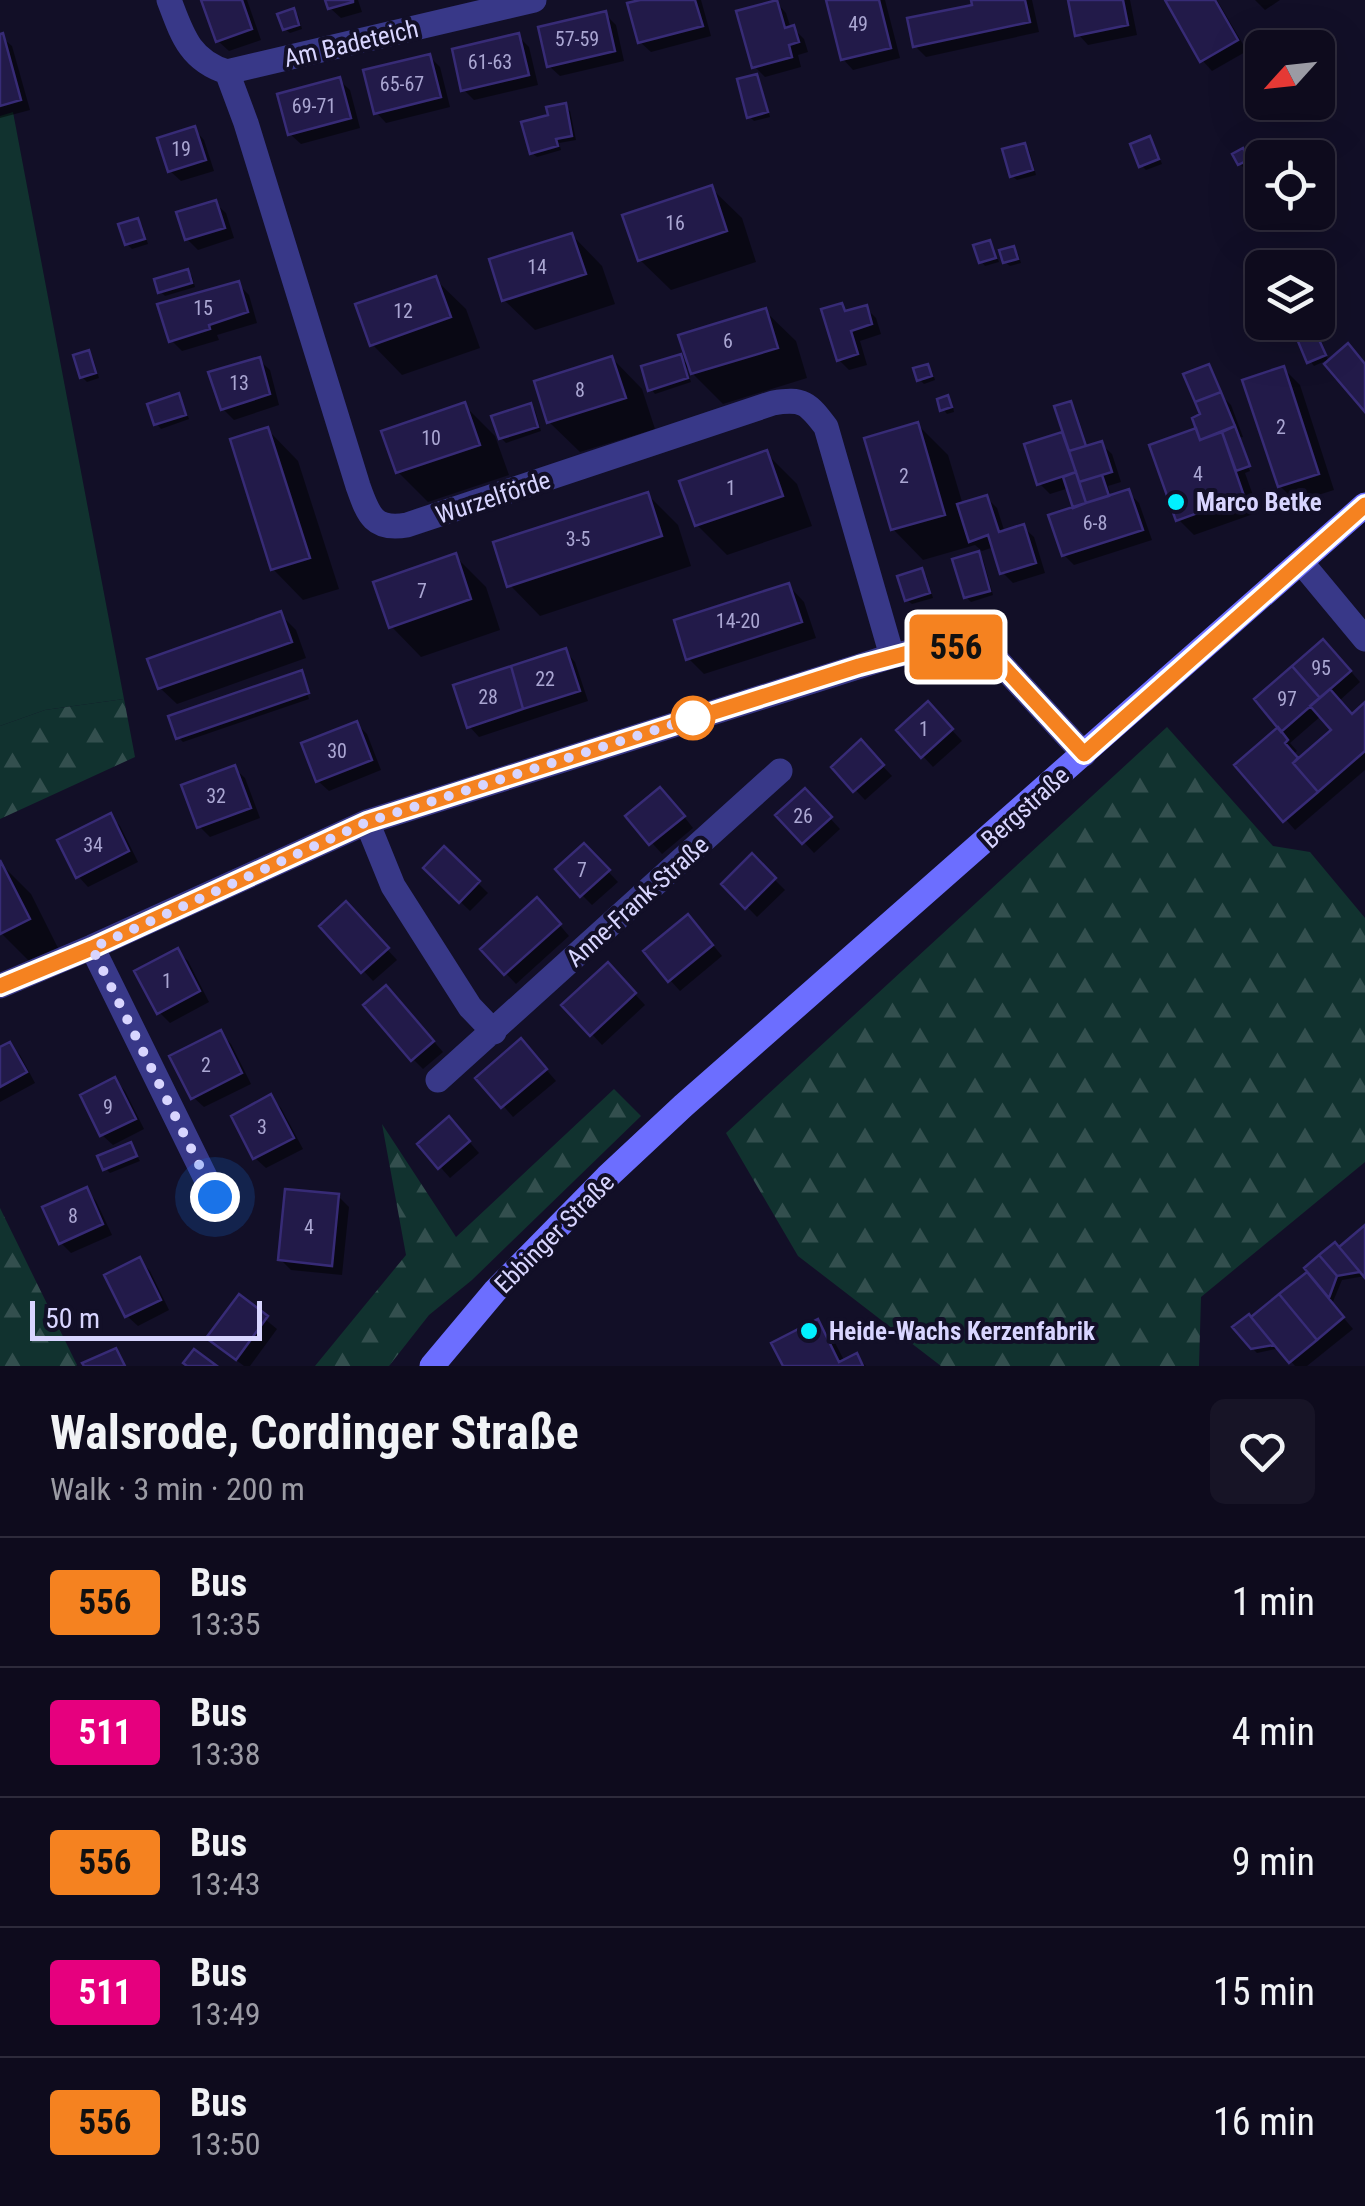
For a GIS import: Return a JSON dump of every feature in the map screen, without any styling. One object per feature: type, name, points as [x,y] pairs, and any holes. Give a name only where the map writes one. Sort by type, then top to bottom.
[{"type":"main road","name":"Bergstraße","points":[[683,1106],[1365,505]]},
{"type":"main road","name":"Ebbinger Straße","points":[[432,1366],[496,1290],[683,1106]]},
{"type":"street","points":[[169,0],[194,53],[212,68],[227,72]]},
{"type":"street","name":"Am Badeteich","points":[[227,72],[534,0]]},
{"type":"street","name":"Wurzelförde","points":[[227,72],[358,486],[367,512],[378,523],[393,528],[407,526],[773,403],[796,400],[811,408],[826,427],[892,656]]},
{"type":"street","points":[[1301,562],[1365,639]]},
{"type":"street","points":[[0,986],[367,822],[934,646],[970,647],[999,662],[1084,754]]},
{"type":"street","name":"Anne-Frank-Straße","points":[[438,1080],[780,771]]},
{"type":"street","points":[[367,822],[393,886],[470,1007],[494,1032]]},
{"type":"street","points":[[92,948],[215,1197]]},
{"type":"green space","points":[[13,112],[124,699],[45,710],[0,726],[0,116]]},
{"type":"green space","points":[[124,699],[135,757],[0,819],[0,726],[45,710]]},
{"type":"green space","points":[[1167,727],[1273,846],[1310,852],[1365,918],[1365,1162],[1201,1297],[1199,1366],[941,1366],[798,1256],[726,1133]]},
{"type":"green space","points":[[614,1089],[641,1116],[472,1280],[429,1315],[389,1366],[315,1366],[406,1255],[382,1124],[456,1237]]},
{"type":"green space","points":[[0,1208],[77,1365],[76,1366],[0,1366]]},
{"type":"building","points":[[201,0],[242,0],[252,29],[216,42]]},
{"type":"building","points":[[325,0],[353,0],[353,2],[328,9]]},
{"type":"building","points":[[695,0],[703,26],[638,43],[627,3]]},
{"type":"building","points":[[777,0],[785,28],[794,25],[799,42],[789,45],[792,57],[752,68],[736,11]]},
{"type":"building","points":[[826,0],[879,0],[891,48],[841,60]]},
{"type":"building","points":[[971,0],[1025,0],[1030,22],[913,47],[907,18],[972,5]]},
{"type":"building","points":[[1068,0],[1123,0],[1128,25],[1075,36]]},
{"type":"building","points":[[1165,0],[1215,0],[1238,40],[1200,62]]},
{"type":"building","points":[[294,8],[299,25],[283,30],[277,14]]},
{"type":"building","points":[[606,11],[615,51],[547,67],[538,27]]},
{"type":"building","points":[[3,33],[21,100],[0,106],[0,34]]},
{"type":"building","points":[[519,33],[529,75],[461,91],[452,49]]},
{"type":"building","points":[[430,54],[441,97],[374,114],[363,70]]},
{"type":"building","points":[[757,74],[768,112],[747,118],[737,79]]},
{"type":"building","points":[[340,77],[351,118],[288,135],[277,94]]},
{"type":"building","points":[[566,103],[572,136],[556,139],[558,146],[530,154],[521,122],[548,115],[546,107]]},
{"type":"building","points":[[195,126],[206,160],[168,172],[157,138]]},
{"type":"building","points":[[1150,136],[1159,159],[1139,167],[1130,144]]},
{"type":"building","points":[[1025,143],[1033,170],[1010,177],[1002,149]]},
{"type":"building","points":[[1243,148],[1245,162],[1238,165],[1232,154]]},
{"type":"building","points":[[712,185],[727,231],[638,261],[622,215]]},
{"type":"building","points":[[216,200],[225,228],[185,240],[176,212]]},
{"type":"building","points":[[138,218],[145,239],[125,245],[118,224]]},
{"type":"building","points":[[572,233],[586,274],[502,301],[489,259]]},
{"type":"building","points":[[990,240],[996,258],[979,263],[973,245]]},
{"type":"building","points":[[1014,246],[1018,259],[1003,263],[999,250]]},
{"type":"building","points":[[188,269],[192,283],[158,293],[154,279]]},
{"type":"building","points":[[436,276],[451,317],[370,346],[355,304]]},
{"type":"building","points":[[239,281],[248,312],[169,342],[157,304]]},
{"type":"building","points":[[842,303],[845,311],[867,305],[872,324],[851,331],[858,354],[837,361],[821,309]]},
{"type":"building","points":[[766,308],[778,348],[691,374],[678,335]]},
{"type":"building","points":[[1297,340],[1319,340],[1326,355],[1307,363]]},
{"type":"building","points":[[1348,343],[1365,364],[1365,412],[1324,364]]},
{"type":"building","points":[[89,350],[96,373],[80,378],[73,355]]},
{"type":"building","points":[[681,354],[688,378],[648,391],[641,366]]},
{"type":"building","points":[[612,356],[626,398],[547,423],[534,381]]},
{"type":"building","points":[[260,357],[270,394],[221,410],[208,372]]},
{"type":"building","points":[[928,364],[932,376],[917,381],[913,368]]},
{"type":"building","points":[[1209,364],[1221,392],[1195,402],[1183,374]]},
{"type":"building","points":[[1284,366],[1319,474],[1278,487],[1242,380]]},
{"type":"building","points":[[1221,392],[1235,426],[1200,440],[1192,418],[1200,414],[1195,402]]},
{"type":"building","points":[[179,393],[186,415],[154,425],[147,404]]},
{"type":"building","points":[[948,395],[952,407],[940,411],[937,399]]},
{"type":"building","points":[[1071,401],[1086,446],[1069,451],[1054,406]]},
{"type":"building","points":[[465,402],[480,445],[396,473],[381,431]]},
{"type":"building","points":[[531,403],[538,427],[499,439],[491,416]]},
{"type":"building","points":[[918,422],[945,515],[891,530],[864,438]]},
{"type":"building","points":[[1235,426],[1250,466],[1236,471],[1222,432]]},
{"type":"building","points":[[268,427],[310,558],[271,570],[230,439]]},
{"type":"building","points":[[1196,428],[1200,440],[1222,432],[1244,496],[1176,521],[1149,445]]},
{"type":"building","points":[[1062,432],[1076,472],[1037,485],[1024,444]]},
{"type":"building","points":[[1102,441],[1112,472],[1079,482],[1069,451]]},
{"type":"building","points":[[767,450],[783,496],[695,526],[679,481]]},
{"type":"building","points":[[1076,472],[1086,503],[1073,508],[1063,477]]},
{"type":"building","points":[[1102,475],[1109,496],[1086,503],[1079,482]]},
{"type":"building","points":[[1129,489],[1143,530],[1062,556],[1048,515]]},
{"type":"building","points":[[648,492],[662,536],[507,587],[493,542]]},
{"type":"building","points":[[987,495],[999,532],[1024,524],[1036,563],[1000,574],[988,535],[969,542],[957,504]]},
{"type":"building","points":[[979,551],[990,591],[964,598],[952,559]]},
{"type":"building","points":[[456,553],[471,599],[389,628],[373,582]]},
{"type":"building","points":[[922,568],[930,593],[905,601],[897,576]]},
{"type":"building","points":[[789,583],[802,622],[686,660],[674,620]]},
{"type":"building","points":[[281,611],[292,642],[158,689],[147,659]]},
{"type":"building","points":[[1323,639],[1351,671],[1320,698],[1292,666]]},
{"type":"building","points":[[566,648],[580,691],[523,709],[511,666]]},
{"type":"building","points":[[511,666],[523,709],[467,728],[453,685]]},
{"type":"building","points":[[1292,666],[1320,698],[1281,732],[1254,699]]},
{"type":"building","points":[[302,670],[309,693],[176,739],[168,716]]},
{"type":"building","points":[[1330,689],[1352,714],[1365,702],[1365,751],[1318,792],[1293,763],[1331,730],[1310,706]]},
{"type":"building","points":[[928,701],[953,729],[921,758],[896,730]]},
{"type":"building","points":[[357,721],[372,760],[316,782],[301,743]]},
{"type":"building","points":[[1278,727],[1298,758],[1293,763],[1318,792],[1283,822],[1234,765]]},
{"type":"building","points":[[861,739],[884,765],[853,792],[831,767]]},
{"type":"building","points":[[235,765],[251,808],[197,828],[181,785]]},
{"type":"building","points":[[660,787],[685,816],[649,845],[625,816]]},
{"type":"building","points":[[805,788],[832,817],[802,844],[775,815]]},
{"type":"building","points":[[111,813],[129,851],[76,878],[57,840]]},
{"type":"building","points":[[584,843],[610,870],[580,897],[555,869]]},
{"type":"building","points":[[444,846],[480,881],[459,903],[423,868]]},
{"type":"building","points":[[752,853],[776,878],[745,909],[721,884]]},
{"type":"building","points":[[0,860],[30,919],[0,934]]},
{"type":"building","points":[[537,897],[561,924],[504,975],[480,949]]},
{"type":"building","points":[[346,901],[389,948],[361,973],[319,926]]},
{"type":"building","points":[[688,914],[713,945],[668,982],[643,951]]},
{"type":"building","points":[[178,948],[200,991],[157,1014],[134,971]]},
{"type":"building","points":[[608,962],[636,993],[590,1036],[561,1005]]},
{"type":"building","points":[[386,985],[434,1041],[411,1061],[363,1005]]},
{"type":"building","points":[[221,1030],[242,1073],[191,1099],[169,1056]]},
{"type":"building","points":[[521,1038],[547,1069],[501,1108],[475,1078]]},
{"type":"building","points":[[10,1042],[27,1072],[0,1087],[0,1047]]},
{"type":"building","points":[[115,1077],[136,1119],[100,1136],[80,1095]]},
{"type":"building","points":[[271,1094],[294,1138],[253,1159],[231,1116]]},
{"type":"building","points":[[449,1116],[470,1141],[438,1169],[417,1144]]},
{"type":"building","points":[[131,1142],[137,1156],[103,1170],[97,1156]]},
{"type":"building","points":[[87,1187],[103,1224],[59,1244],[42,1207]]},
{"type":"building","points":[[285,1189],[339,1194],[332,1266],[278,1260]]},
{"type":"building","points":[[1365,1225],[1365,1278],[1339,1247]]},
{"type":"building","points":[[1335,1242],[1360,1272],[1337,1276],[1319,1255]]},
{"type":"building","points":[[1319,1255],[1337,1276],[1329,1298],[1304,1268]]},
{"type":"building","points":[[140,1257],[161,1300],[125,1317],[104,1275]]},
{"type":"building","points":[[1307,1272],[1344,1317],[1317,1340],[1279,1294]]},
{"type":"building","points":[[239,1294],[268,1316],[236,1360],[206,1338]]},
{"type":"building","points":[[1279,1294],[1317,1340],[1289,1363],[1251,1317]]},
{"type":"building","points":[[1249,1314],[1274,1345],[1251,1349],[1232,1327]]},
{"type":"building","name":"Heide-Wachs Kerzenfabrik","points":[[818,1319],[839,1362],[857,1353],[863,1366],[783,1366],[771,1343]]},
{"type":"building","points":[[116,1348],[125,1366],[82,1363]]},
{"type":"building","points":[[194,1349],[217,1366],[187,1366],[183,1363]]},
{"type":"bus line","name":"556","points":[[0,986],[367,822],[859,666],[934,646],[970,647],[999,662],[1084,754],[1365,505]]},
{"type":"place","name":"Marco Betke","points":[[1176,502]]},
{"type":"place","name":"Heide-Wachs Kerzenfabrik","points":[[809,1331]]},
{"type":"route","points":[[215,1197],[92,948],[367,822],[693,718]]}]
